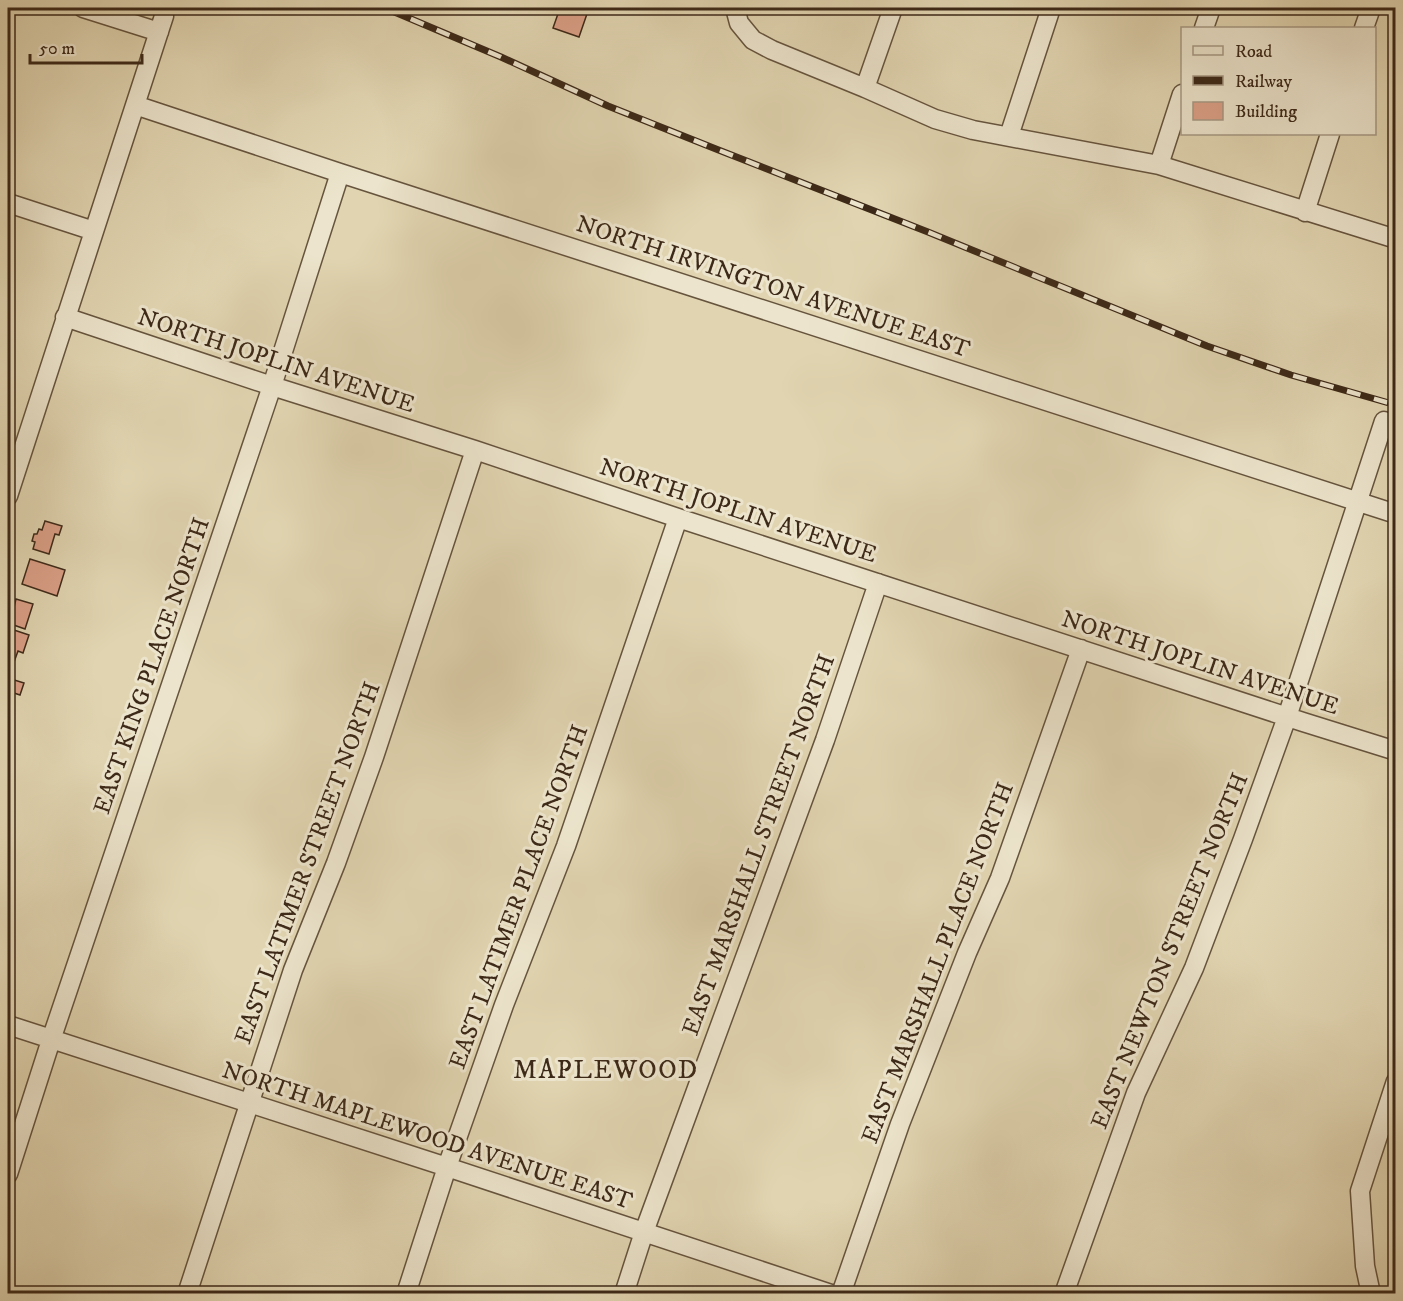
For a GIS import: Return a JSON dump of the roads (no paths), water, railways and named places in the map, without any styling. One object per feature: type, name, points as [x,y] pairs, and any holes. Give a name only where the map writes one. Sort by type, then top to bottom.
[{"type":"street","points":[[9,486],[162,24],[83,8]]},
{"type":"street","points":[[735,8],[739,23],[753,40],[936,119],[973,130],[1159,165],[1395,239]]},
{"type":"street","points":[[865,88],[892,8]]},
{"type":"street","points":[[1009,136],[1051,8]]},
{"type":"street","points":[[1204,27],[1211,8]]},
{"type":"street","points":[[1364,27],[1371,8]]},
{"type":"street","points":[[1159,165],[1181,97]]},
{"type":"street","name":"NORTH IRVINGTON AVENUE EAST","points":[[135,105],[1395,514]]},
{"type":"street","points":[[1305,212],[1330,135]]},
{"type":"street","name":"EAST KING PLACE NORTH","points":[[8,1174],[272,386],[340,173]]},
{"type":"street","points":[[8,204],[94,231]]},
{"type":"street","name":"NORTH JOPLIN AVENUE","points":[[66,317],[1395,751]]},
{"type":"street","name":"EAST NEWTON STREET NORTH","points":[[1064,1293],[1136,1094],[1194,968],[1287,717],[1384,421]]},
{"type":"street","name":"EAST LATIMER STREET NORTH","points":[[187,1293],[293,970],[336,863],[374,757],[475,450]]},
{"type":"street","name":"EAST LATIMER PLACE NORTH","points":[[406,1293],[447,1167],[504,1005],[566,846],[678,518]]},
{"type":"street","name":"EAST MARSHALL STREET NORTH","points":[[624,1293],[644,1232],[825,740],[878,583]]},
{"type":"street","name":"EAST MARSHALL PLACE NORTH","points":[[841,1293],[900,1124],[967,953],[1000,878],[1081,649]]},
{"type":"street","name":"NORTH MAPLEWOOD AVENUE EAST","points":[[8,1025],[831,1293]]},
{"type":"street","points":[[1371,1293],[1365,1266],[1360,1191],[1395,1081]]},
{"type":"railway","points":[[385,8],[501,57],[608,106],[928,232],[1207,346],[1291,375],[1396,405]]},
{"type":"district","name":"MAPLEWOOD","points":[[606,1070]]}]
